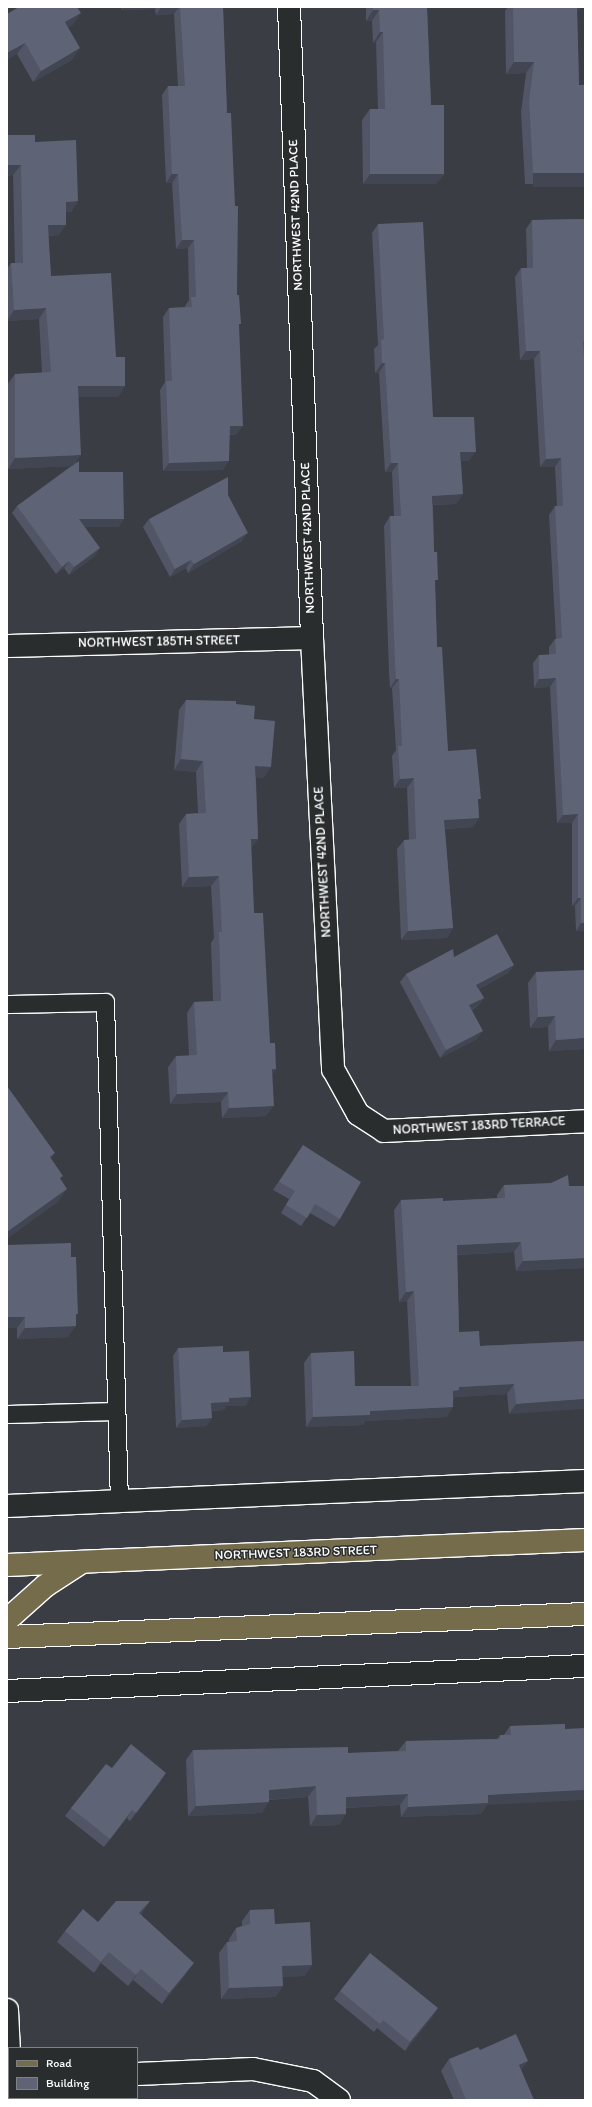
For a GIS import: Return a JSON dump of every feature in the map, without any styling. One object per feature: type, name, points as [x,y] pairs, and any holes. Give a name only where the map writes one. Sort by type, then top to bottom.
[{"type":"main road","name":"NORTHWEST 183RD STREET","points":[[7,1565],[585,1540]]},
{"type":"main road","points":[[7,1620],[45,1586],[83,1562]]},
{"type":"main road","points":[[7,1637],[585,1614]]},
{"type":"street","name":"NORTHWEST 42ND PLACE","points":[[289,7],[312,638],[332,1069]]},
{"type":"street","name":"NORTHWEST 185TH STREET","points":[[7,646],[312,638]]},
{"type":"street","name":"NORTHWEST 183RD TERRACE","points":[[332,1069],[358,1114],[384,1131],[585,1121]]},
{"type":"street","points":[[7,1506],[585,1481]]},
{"type":"street","points":[[7,1691],[585,1666]]},
{"type":"street","points":[[7,2010],[9,2047]]},
{"type":"street","points":[[138,2074],[253,2069],[313,2081],[339,2100]]},
{"type":"lane","points":[[7,1004],[105,1002],[119,1500]]},
{"type":"lane","points":[[7,1414],[116,1411]]},
{"type":"building","points":[[19,7],[77,7],[81,13],[65,22],[80,48],[41,71],[25,43],[7,53],[7,14]]},
{"type":"building","points":[[180,7],[223,7],[227,113],[231,113],[235,206],[238,206],[237,295],[239,295],[241,324],[239,324],[243,426],[230,426],[229,461],[169,463],[166,381],[172,381],[169,308],[192,307],[191,297],[196,297],[194,240],[182,240],[178,174],[172,174],[168,86],[185,86]]},
{"type":"building","points":[[373,7],[427,7],[431,105],[444,105],[444,174],[370,174],[370,109],[385,109],[383,32],[380,32],[379,10],[373,10]]},
{"type":"building","points":[[513,7],[577,7],[579,85],[585,85],[585,173],[533,173],[529,101],[534,62],[514,62]]},
{"type":"building","points":[[7,135],[35,135],[35,142],[76,140],[78,201],[66,202],[66,225],[48,225],[51,276],[111,273],[116,357],[125,357],[125,386],[78,386],[81,455],[15,458],[15,374],[51,372],[46,308],[14,310],[11,263],[23,263],[21,165],[7,165]]},
{"type":"building","points":[[585,219],[585,341],[583,341],[585,376],[585,923],[581,923],[581,898],[578,898],[578,814],[563,815],[556,678],[539,679],[539,655],[556,654],[555,639],[562,638],[555,506],[563,506],[561,458],[546,459],[540,351],[526,351],[521,268],[533,268],[532,220]]},
{"type":"building","points":[[423,222],[433,417],[474,417],[476,452],[460,452],[463,494],[432,496],[434,552],[437,552],[438,580],[435,580],[437,647],[442,647],[448,751],[476,749],[481,799],[478,799],[479,818],[444,820],[453,928],[408,931],[404,840],[416,839],[414,778],[400,779],[398,746],[402,746],[399,679],[396,679],[395,664],[390,516],[401,516],[398,463],[391,463],[385,363],[382,363],[381,340],[384,339],[378,224]]},
{"type":"building","points":[[79,461],[79,472],[123,472],[124,519],[79,519],[100,548],[74,567],[69,561],[62,567],[17,506]]},
{"type":"building","points":[[228,477],[228,495],[248,533],[194,564],[191,560],[175,569],[149,519]]},
{"type":"building","points":[[186,700],[236,701],[236,704],[255,706],[254,719],[275,721],[271,767],[255,766],[258,839],[251,839],[254,913],[263,913],[270,1043],[275,1043],[276,1069],[272,1069],[274,1106],[229,1108],[228,1092],[177,1094],[176,1056],[197,1055],[194,1002],[221,1001],[219,932],[222,932],[219,876],[189,877],[186,814],[206,813],[203,761],[181,759]]},
{"type":"building","points":[[497,934],[514,965],[476,985],[484,998],[469,1005],[483,1031],[446,1050],[406,974],[453,949],[454,957]]},
{"type":"building","points":[[585,970],[585,1038],[556,1040],[555,1016],[538,1017],[536,972]]},
{"type":"building","points":[[7,1086],[55,1153],[50,1157],[63,1176],[60,1178],[67,1189],[7,1232]]},
{"type":"building","points":[[303,1145],[361,1182],[340,1219],[315,1204],[307,1218],[286,1205],[295,1191],[279,1182]]},
{"type":"building","points":[[568,1175],[569,1186],[585,1186],[585,1258],[523,1261],[521,1242],[457,1245],[459,1332],[479,1331],[480,1346],[585,1341],[585,1399],[516,1404],[514,1384],[459,1387],[459,1390],[453,1391],[453,1407],[370,1411],[370,1415],[313,1417],[311,1353],[354,1351],[355,1386],[419,1386],[414,1291],[406,1292],[401,1200],[443,1198],[443,1201],[505,1198],[504,1185],[551,1183]]},
{"type":"building","points":[[71,1243],[71,1257],[76,1257],[78,1314],[76,1314],[76,1326],[25,1328],[25,1317],[8,1317],[7,1245]]},
{"type":"building","points":[[223,1346],[223,1352],[249,1351],[251,1397],[229,1398],[229,1402],[211,1403],[212,1418],[182,1420],[178,1348]]},
{"type":"building","points":[[565,1724],[565,1729],[585,1728],[585,1790],[488,1795],[488,1803],[408,1807],[408,1794],[346,1797],[346,1814],[317,1815],[316,1786],[269,1790],[269,1802],[196,1806],[193,1750],[348,1747],[348,1753],[406,1751],[406,1741],[500,1739],[500,1735],[511,1735],[510,1726]]},
{"type":"building","points":[[131,1744],[166,1773],[136,1813],[132,1810],[110,1839],[71,1808],[106,1764],[112,1768]]},
{"type":"building","points":[[116,1901],[150,1901],[139,1913],[194,1963],[169,1993],[141,1969],[136,1975],[109,1952],[101,1962],[65,1931],[83,1909],[98,1922]]},
{"type":"building","points":[[274,1909],[275,1924],[310,1922],[312,1965],[282,1966],[283,1986],[229,1988],[227,1942],[237,1941],[236,1928],[250,1924],[250,1910]]},
{"type":"building","points":[[370,1953],[438,2008],[410,2042],[383,2020],[380,2024],[340,1991]]},
{"type":"building","points":[[516,2034],[528,2061],[519,2065],[534,2100],[466,2100],[449,2059],[478,2047],[480,2050]]}]
